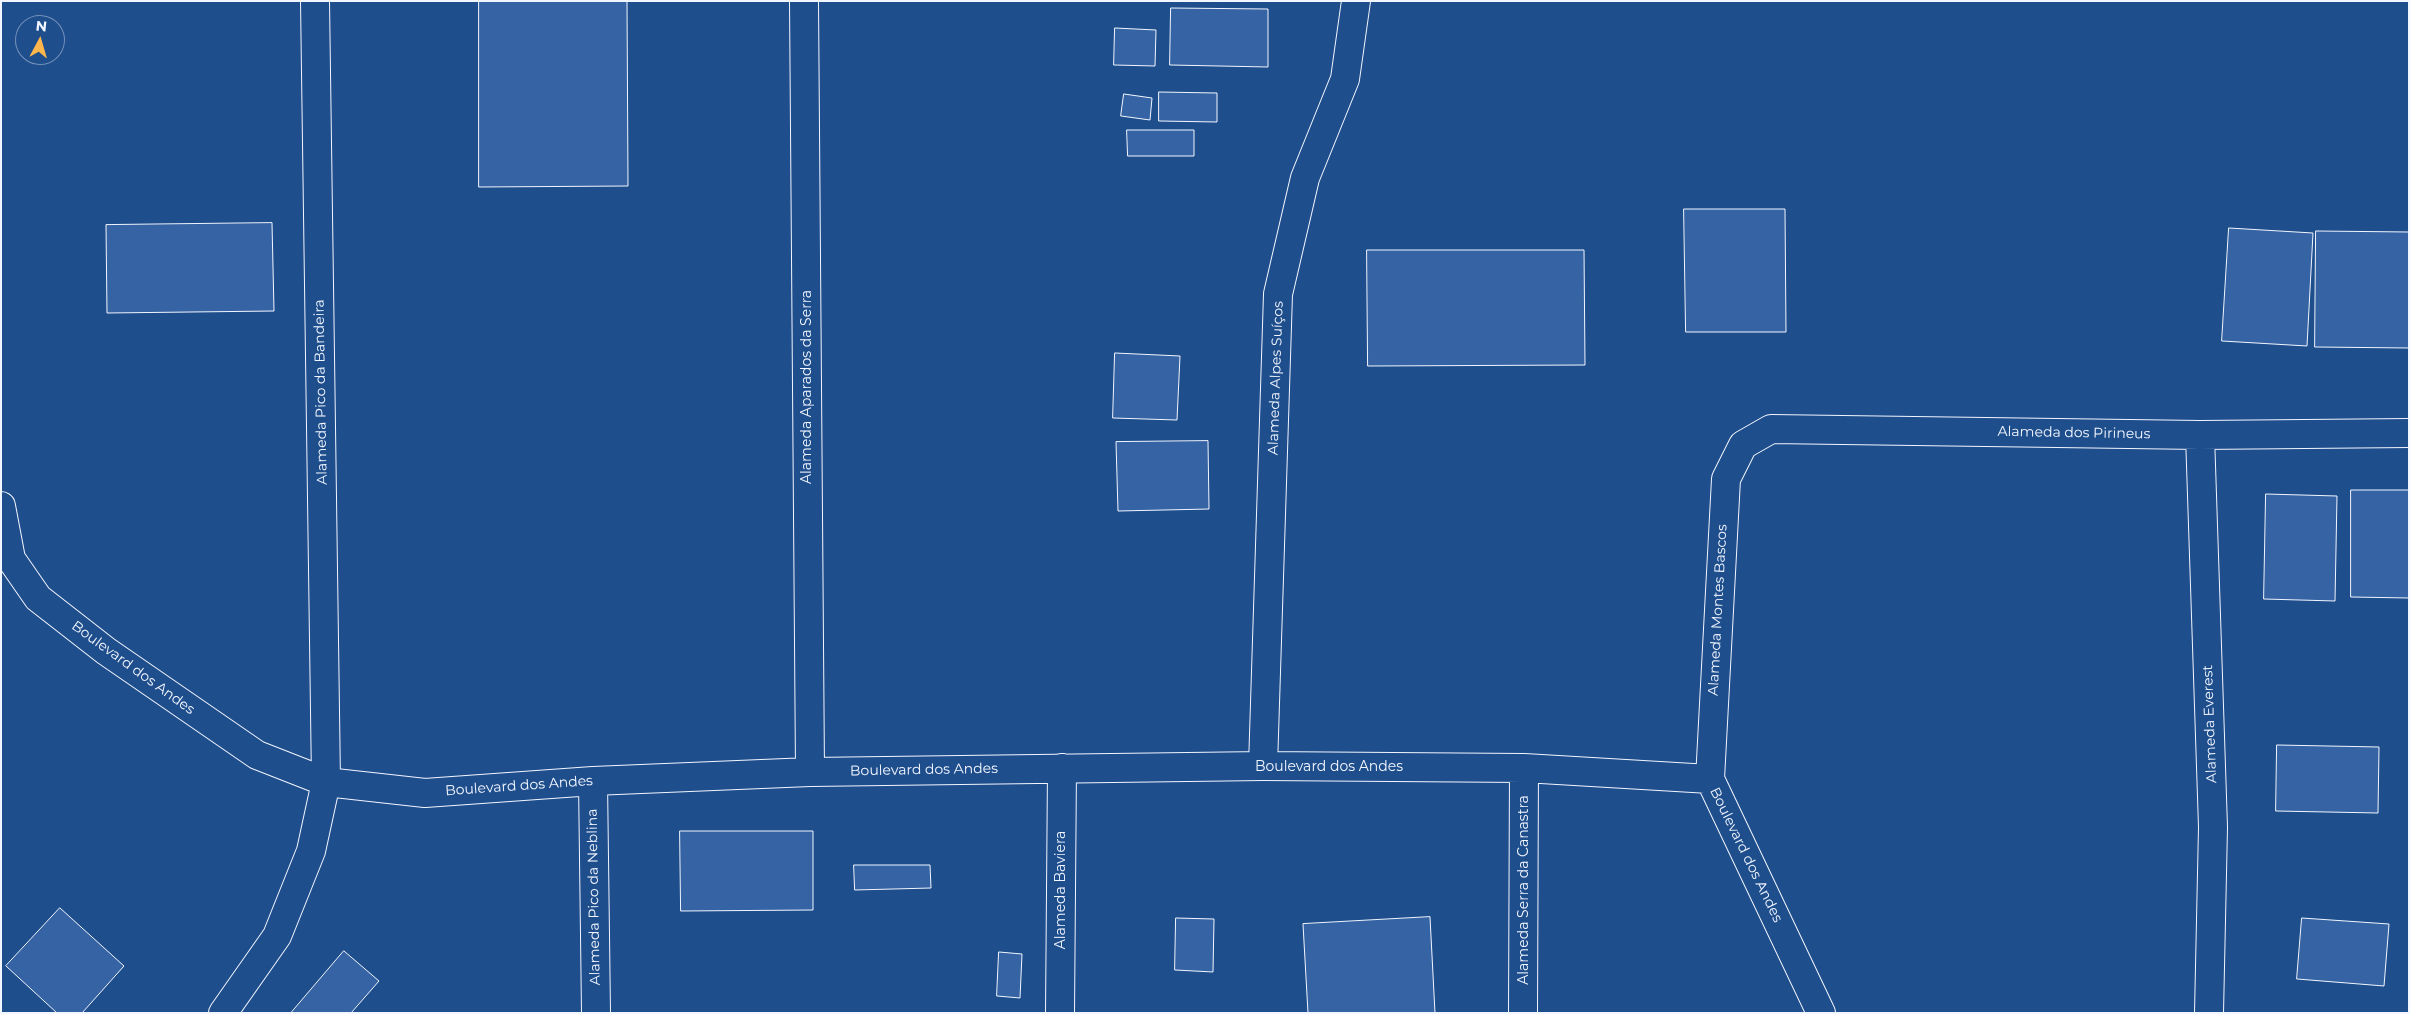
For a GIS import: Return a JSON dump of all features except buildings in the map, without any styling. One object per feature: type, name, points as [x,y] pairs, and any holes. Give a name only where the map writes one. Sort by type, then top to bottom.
[{"type":"street","name":"Alameda Pico da Bandeira","points":[[223,1013],[277,936],[311,851],[326,782],[315,1]]},
{"type":"street","name":"Alameda Aparados da Serra","points":[[804,1],[810,772]]},
{"type":"street","name":"Alameda Alpes Suíços","points":[[1263,766],[1278,294],[1305,178],[1345,80],[1356,1]]},
{"type":"street","name":"Alameda dos Pirineus","points":[[1743,445],[1771,429],[2200,435],[2409,434]]},
{"type":"street","name":"Alameda Everest","points":[[2200,435],[2213,828],[2209,1013]]},
{"type":"street","name":"Alameda Montes Bascos","points":[[1710,779],[1726,479],[1743,445]]},
{"type":"street","name":"Boulevard dos Andes","points":[[1,506],[6,564],[38,598],[106,652],[257,755],[326,782],[425,793],[593,781],[810,772],[1263,766],[1524,768],[1710,779],[1821,1013]]},
{"type":"street","name":"Alameda Baviera","points":[[1060,1013],[1062,768]]},
{"type":"street","name":"Alameda Serra da Canastra","points":[[1523,1013],[1524,768]]},
{"type":"street","name":"Alameda Pico da Neblina","points":[[593,781],[596,1013]]}]
